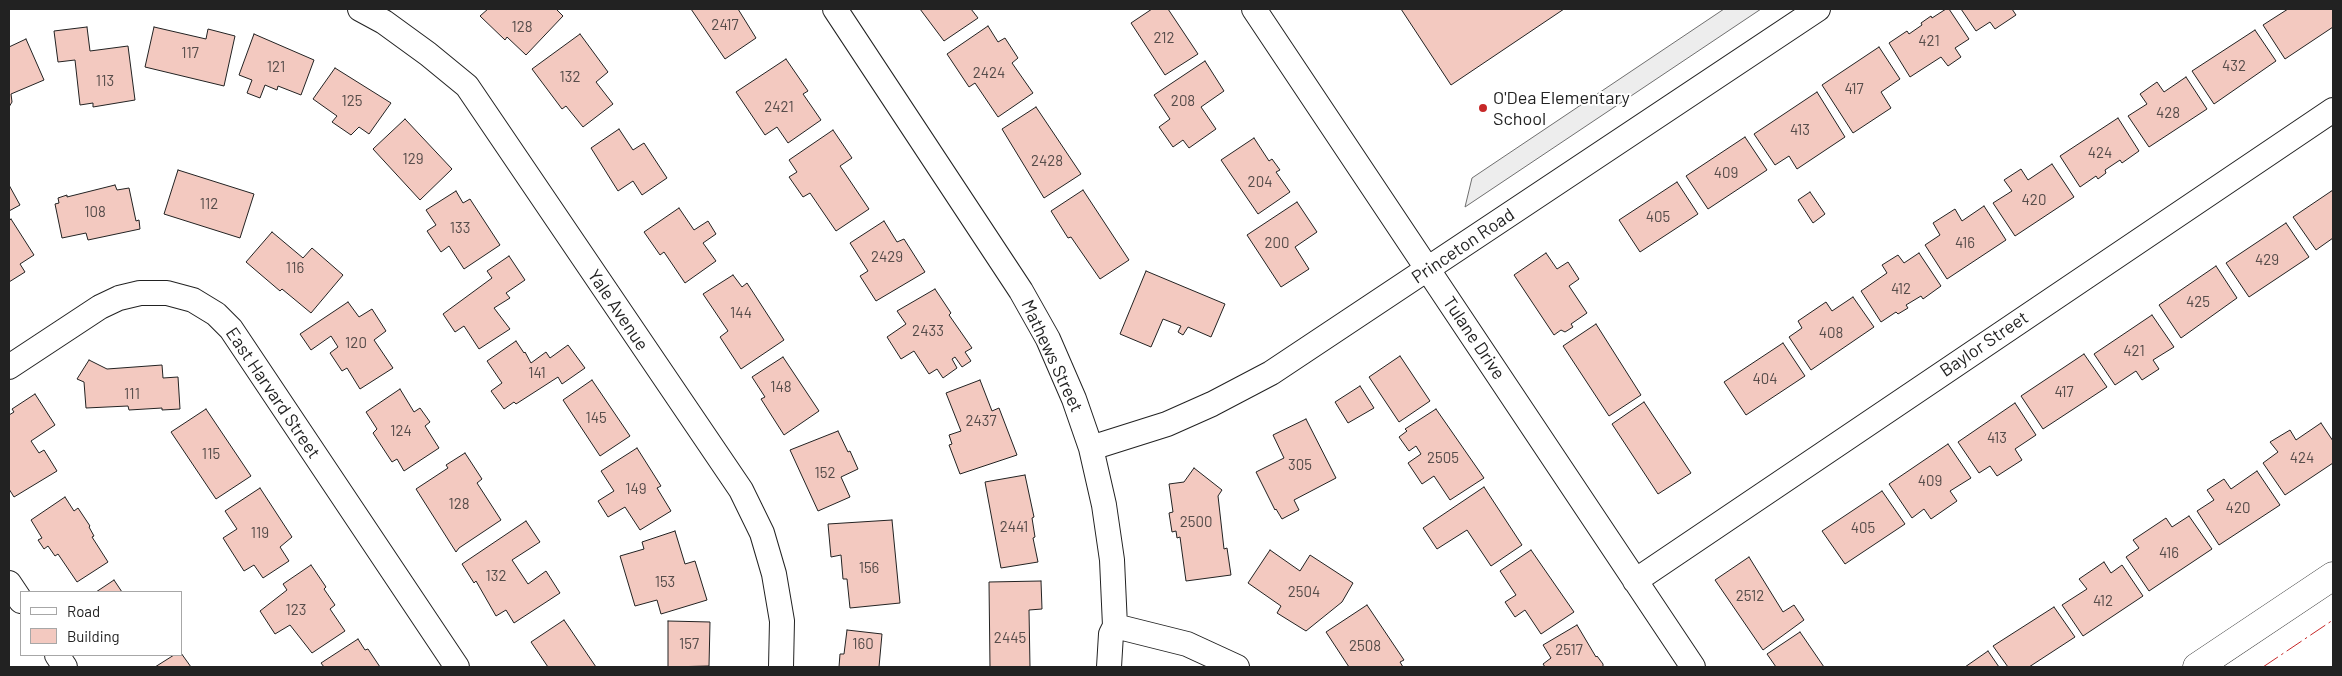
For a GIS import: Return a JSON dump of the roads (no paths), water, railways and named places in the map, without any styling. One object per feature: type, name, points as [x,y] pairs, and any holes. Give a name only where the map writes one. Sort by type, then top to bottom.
[{"type":"main road","points":[[2197,667],[2333,576]]},
{"type":"street","name":"Yale Avenue","points":[[360,9],[384,22],[467,86],[741,490],[762,533],[774,574],[782,621],[781,667]]},
{"type":"street","name":"Mathews Street","points":[[835,9],[1021,291],[1048,339],[1074,399],[1091,448],[1104,505],[1112,560],[1115,626]]},
{"type":"street","name":"Tulane Drive","points":[[1254,9],[1693,667]]},
{"type":"street","name":"Princeton Road","points":[[1091,448],[1167,424],[1212,404],[1271,373],[1818,9]]},
{"type":"street","name":"Baylor Street","points":[[1635,581],[2333,110]]},
{"type":"street","name":"East Harvard Street","points":[[9,367],[100,307],[119,298],[140,293],[167,293],[193,300],[216,314],[231,329],[458,667]]},
{"type":"street","points":[[9,583],[20,600]]},
{"type":"street","points":[[1109,667],[1111,634],[1115,626],[1187,644],[1237,667]]},
{"type":"street","points":[[58,656],[65,667]]},
{"type":"place","name":"O'Dea Elementary School","points":[[1483,108]]}]
